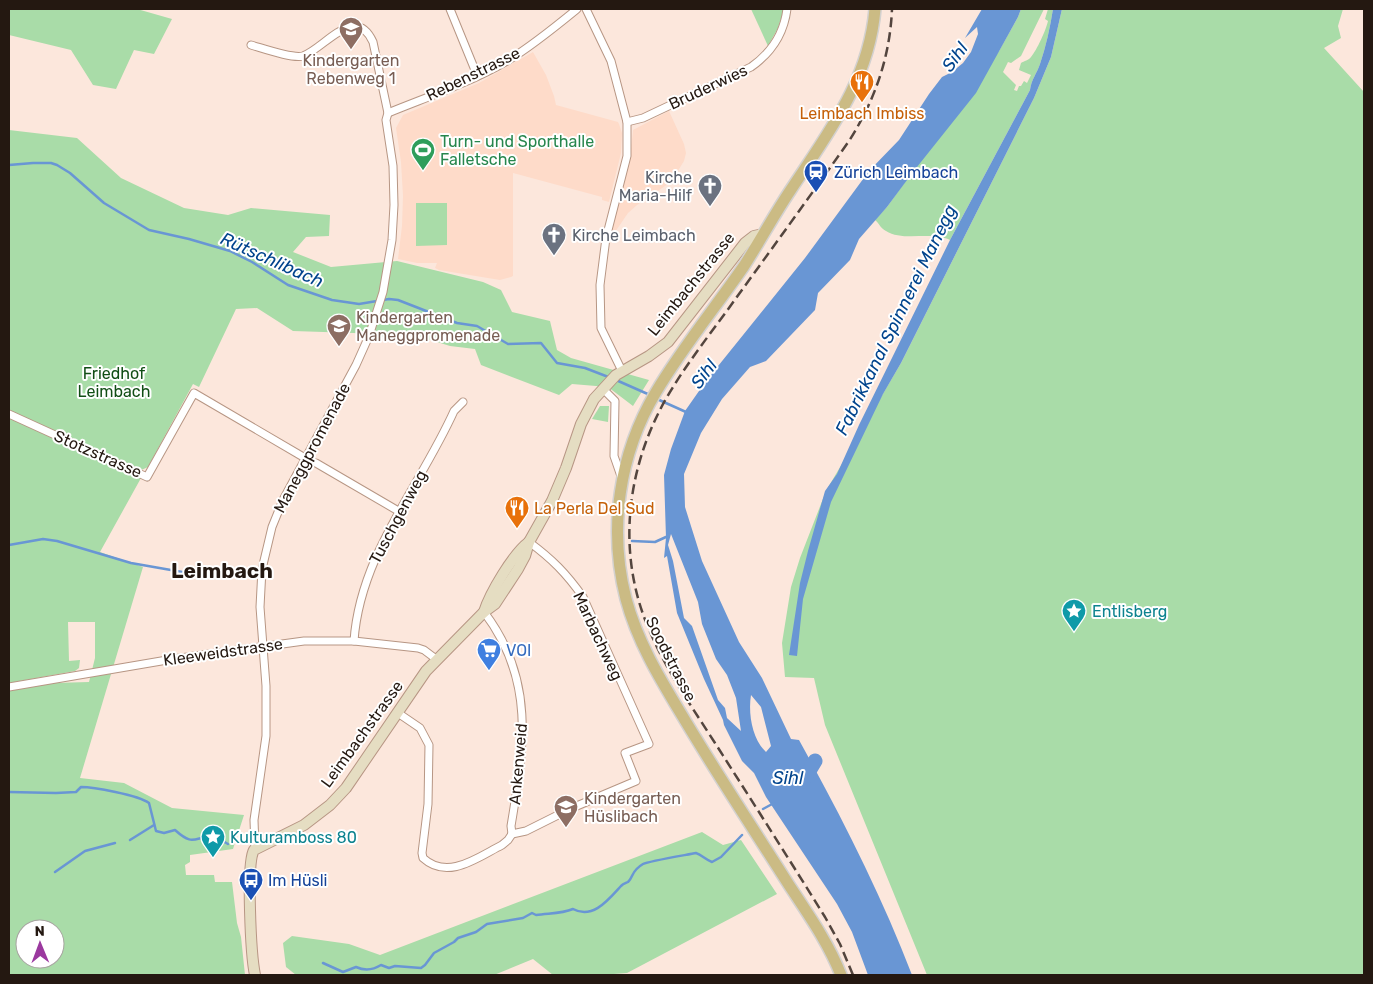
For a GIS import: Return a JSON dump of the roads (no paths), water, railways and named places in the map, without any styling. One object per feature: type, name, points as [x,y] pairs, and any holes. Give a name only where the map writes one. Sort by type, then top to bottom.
[{"type":"main road","name":"Leimbachstrasse","points":[[763,234],[834,125],[850,96],[861,73],[870,44],[876,9]]},
{"type":"main road","name":"Soodstrasse","points":[[763,234],[744,265],[654,395],[635,436],[622,480],[617,534],[618,555],[626,599],[633,622],[654,669],[704,753],[824,939],[840,975]]},
{"type":"street","points":[[450,9],[477,75]]},
{"type":"street","name":"Rebenstrasse","points":[[388,113],[506,61],[577,9]]},
{"type":"street","points":[[586,9],[611,61],[627,122],[626,156],[606,238],[600,284],[602,328],[619,373]]},
{"type":"street","name":"Bruderwies","points":[[627,122],[643,118],[751,68],[772,48],[781,32],[787,9]]},
{"type":"street","name":"Maneggpromenade","points":[[251,45],[291,55],[303,56],[351,26],[364,29],[370,34],[388,113],[386,120],[393,166],[394,205],[392,240],[388,264],[383,292],[373,323],[356,365],[305,458],[276,517],[266,549],[260,585],[266,686],[266,736],[254,820],[255,848]]},
{"type":"street","name":"Leimbachstrasse","points":[[255,848],[304,825],[330,805],[346,788],[426,670],[484,612],[495,604],[525,556],[529,542],[552,501],[585,415],[605,386],[619,373],[649,356],[668,342],[745,242],[754,236],[763,234]]},
{"type":"street","points":[[605,386],[615,402],[614,456],[622,480]]},
{"type":"street","name":"Stotzstrasse","points":[[9,414],[147,477],[194,393],[305,458]]},
{"type":"street","name":"Tuschgenweg","points":[[354,641],[358,606],[371,566],[454,411],[463,402]]},
{"type":"street","points":[[316,463],[400,512]]},
{"type":"street","name":"Marbachweg","points":[[512,834],[526,831],[572,808],[636,781],[624,753],[649,744],[582,597],[569,577],[529,542]]},
{"type":"street","name":"Ankenweid","points":[[484,612],[497,630],[507,650],[521,695],[523,738],[520,776],[511,826],[512,834]]},
{"type":"street","name":"Kleeweidstrasse","points":[[9,686],[173,659],[304,642],[354,641],[418,648],[424,650],[436,660]]},
{"type":"street","points":[[398,713],[420,728],[429,745],[428,804],[423,858],[433,866],[454,868],[502,845],[512,834]]},
{"type":"street","points":[[255,848],[252,854],[250,871],[250,908],[255,975]]},
{"type":"water","name":"Sihl","points":[[982,9],[1021,9],[976,93],[887,207],[859,239],[850,260],[818,293],[815,310],[766,361],[750,367],[722,399],[701,433],[684,474],[685,507],[702,561],[739,642],[762,678],[791,739],[799,740],[845,826],[874,885],[912,975],[868,975],[852,932],[837,904],[766,797],[754,773],[742,761],[724,725],[677,613],[667,556],[664,558],[666,538],[664,475],[685,411],[706,381],[805,258],[869,171],[899,140],[942,77],[963,63],[971,52],[978,34],[977,27],[965,38]],"holes":[[[671,534],[698,602],[702,624],[716,659],[727,675],[736,698],[741,731],[727,718],[725,708],[718,700],[692,626],[684,618],[668,545]],[[751,695],[761,707],[771,746],[766,752],[761,747],[754,733],[750,710]]]},
{"type":"water","points":[[1053,9],[1062,9],[1051,57],[1034,98],[901,363],[883,394],[831,502],[803,599],[797,656],[789,655],[800,583],[825,491],[837,474],[950,240],[1030,90],[1044,50]]},
{"type":"waterway","name":"Rütschlibach","points":[[9,165],[33,163],[57,165],[70,173],[104,203],[149,230],[230,251],[252,262],[288,285],[332,300],[359,304],[389,299],[398,300],[457,323],[477,326],[508,344],[541,343],[557,363],[585,368],[611,378]]},
{"type":"waterway","name":"Rütschlibach","points":[[616,380],[650,395]]},
{"type":"waterway","name":"Rütschlibach","points":[[657,399],[686,412]]},
{"type":"waterway","points":[[632,541],[655,542],[666,537]]},
{"type":"waterway","points":[[9,545],[43,539],[57,541],[131,563],[188,573],[238,572],[253,568]]},
{"type":"waterway","name":"Fabrikkanal Spinnerei Manegg","points":[[803,781],[815,761]]},
{"type":"waterway","points":[[9,792],[76,792],[81,787],[126,794],[149,803],[156,831],[164,833],[175,830],[190,840],[214,836],[228,844]]},
{"type":"waterway","points":[[763,809],[774,803]]},
{"type":"waterway","points":[[130,840],[154,825]]},
{"type":"waterway","points":[[323,963],[343,972],[356,967],[369,969],[381,965],[389,968],[395,966],[421,968],[434,953],[458,938],[476,932],[487,924],[523,918],[532,913],[536,915],[559,913],[573,909],[580,912],[594,910],[628,882],[636,869],[643,864],[696,853],[712,862],[721,857],[742,835]]},
{"type":"waterway","points":[[55,872],[85,851],[115,843]]},
{"type":"railway","points":[[853,975],[840,944],[825,917],[681,690],[651,634],[640,605],[633,575],[630,514],[634,484],[642,454],[653,425],[667,397],[858,126],[880,78],[891,27],[892,9]]},
{"type":"place","name":"Kindergarten Rebenweg 1","points":[[351,50]]},
{"type":"place","name":"Leimbach Imbiss","points":[[862,103]]},
{"type":"place","name":"Turn- und Sporthalle Falletsche","points":[[423,171]]},
{"type":"place","name":"Zürich Leimbach","points":[[816,193]]},
{"type":"place","name":"Kirche Maria-Hilf","points":[[710,207]]},
{"type":"place","name":"Kirche Leimbach","points":[[554,256]]},
{"type":"place","name":"Kindergarten Maneggpromenade","points":[[339,347]]},
{"type":"place","name":"La Perla Del Sud","points":[[517,529]]},
{"type":"place","name":"Entlisberg","points":[[1074,632]]},
{"type":"place","name":"VOI","points":[[489,671]]},
{"type":"place","name":"Kindergarten Hüslibach","points":[[566,828]]},
{"type":"place","name":"Kulturamboss 80","points":[[213,858]]},
{"type":"place","name":"Im Hüsli","points":[[251,901]]},
{"type":"district","name":"Leimbach","points":[[222,570]]},
{"type":"park label","name":"Friedhof Leimbach","points":[[114,382]]}]
